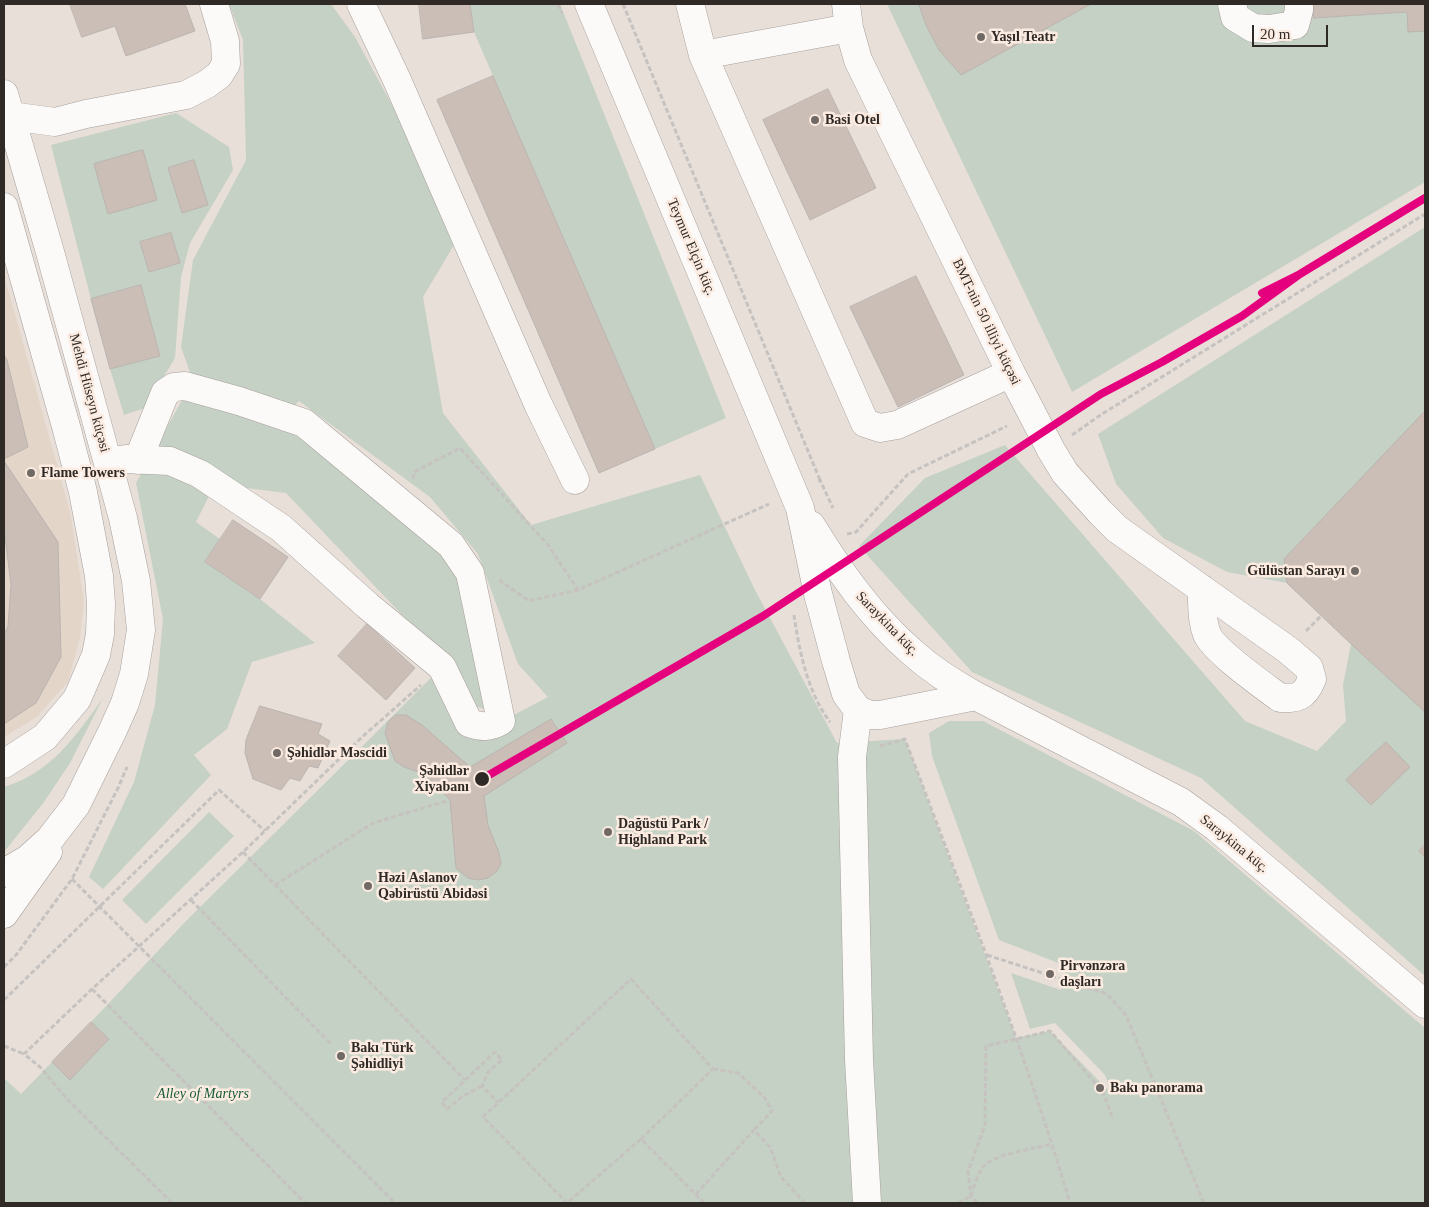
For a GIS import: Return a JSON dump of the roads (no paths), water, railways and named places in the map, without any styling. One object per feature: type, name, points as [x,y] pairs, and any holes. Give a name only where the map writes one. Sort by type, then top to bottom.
[{"type":"street","points":[[7,105],[55,122],[86,114],[186,96],[219,75],[226,64],[225,41],[214,4]]},
{"type":"street","points":[[361,4],[401,89],[538,404],[575,480]]},
{"type":"street","name":"Teymur Elçin küç.","points":[[589,4],[788,501]]},
{"type":"street","points":[[690,4],[704,55],[865,423],[880,428],[897,425],[1011,373]]},
{"type":"street","points":[[1232,4],[1235,17],[1253,28],[1268,29],[1294,25],[1300,10],[1299,4]]},
{"type":"street","points":[[704,55],[848,16]]},
{"type":"street","name":"BMT-nin 50 illiyi küçəsi","points":[[848,16],[858,60],[1050,450],[1065,472],[1117,529],[1201,588]]},
{"type":"street","name":"Mehdi Hüseyn küçəsi","points":[[4,914],[43,859],[76,805],[108,742],[125,703],[134,674],[140,630],[136,581],[123,518],[50,252],[7,105]]},
{"type":"street","points":[[4,207],[12,253],[83,492],[99,576],[101,604],[100,634],[96,655],[77,699],[62,720],[45,738],[4,764]]},
{"type":"street","points":[[108,462],[126,459],[138,460],[170,461],[200,474],[281,528],[368,606],[442,667],[469,723],[481,727],[491,727],[501,722],[470,573],[451,545],[304,422],[185,386],[174,387],[165,394],[138,460]]},
{"type":"street","points":[[788,501],[818,594],[846,694],[858,710],[870,715],[880,715],[976,696]]},
{"type":"street","name":"Saraykina küç.","points":[[788,501],[874,615],[913,654],[953,683],[976,696],[1181,802],[1217,828],[1425,1004]]},
{"type":"street","points":[[858,710],[852,757],[860,1060],[867,1203]]},
{"type":"street","name":"Mehdi Hüseyn küçəsi","points":[[4,873],[28,860],[76,805]]},
{"type":"place","name":"Yaşıl Teatr","points":[[981,37]]},
{"type":"place","name":"Basi Otel","points":[[815,120]]},
{"type":"place","name":"Flame Towers","points":[[31,473]]},
{"type":"place","name":"Gülüstan Sarayı","points":[[1355,571]]},
{"type":"place","name":"Şəhidlər Məscidi","points":[[277,753]]},
{"type":"place","name":"Şəhidlər Xiyabanı","points":[[482,779]]},
{"type":"place","name":"Dağüstü Park / Highland Park","points":[[608,832]]},
{"type":"place","name":"Həzi Aslanov Qəbirüstü Abidəsi","points":[[368,886]]},
{"type":"place","name":"Pirvənzəra daşları","points":[[1050,974]]},
{"type":"place","name":"Bakı Türk Şəhidliyi","points":[[341,1056]]},
{"type":"place","name":"Bakı panorama","points":[[1100,1088]]},
{"type":"park label","name":"Alley of Martyrs","points":[[203,1094]]}]
